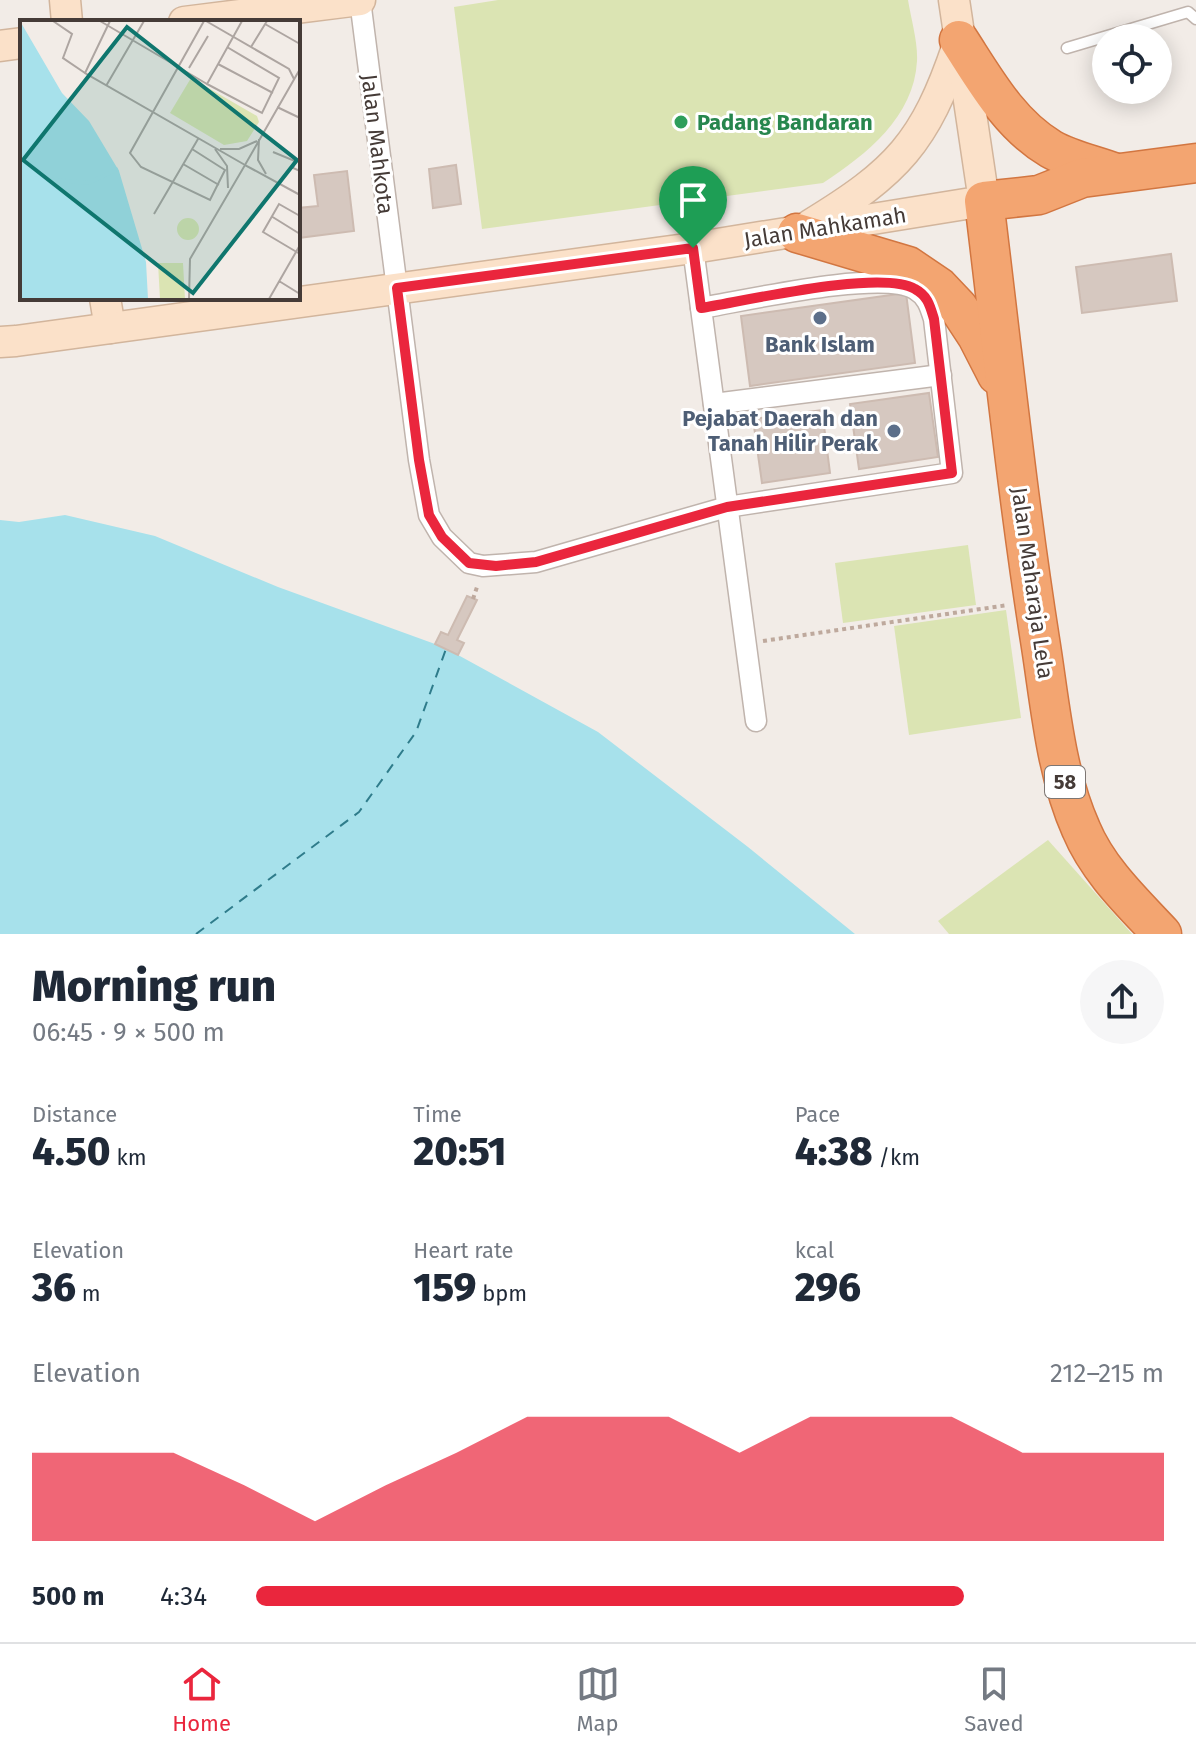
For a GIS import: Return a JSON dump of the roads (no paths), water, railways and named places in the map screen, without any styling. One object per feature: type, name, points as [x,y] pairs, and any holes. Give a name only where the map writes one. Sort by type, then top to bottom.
[{"type":"highway","points":[[959,40],[988,86],[1025,130],[1053,150],[1118,173]]},
{"type":"highway","points":[[984,201],[1039,195],[1082,178],[1196,163]]},
{"type":"highway","points":[[1039,195],[1082,202],[1196,187]]},
{"type":"highway","name":"Jalan Maharaja Lela","points":[[984,201],[1034,601],[1069,797],[1081,831],[1100,863],[1162,934]]},
{"type":"highway","points":[[797,233],[908,266],[939,287],[958,307],[977,336],[1008,395]]},
{"type":"main road","points":[[65,0],[67,20]]},
{"type":"main road","points":[[200,20],[360,0]]},
{"type":"main road","points":[[954,0],[984,201]]},
{"type":"main road","points":[[797,233],[854,198],[884,175],[907,151],[943,88],[959,40]]},
{"type":"main road","points":[[0,46],[20,43]]},
{"type":"main road","name":"Jalan Mahkamah","points":[[0,342],[693,248],[984,201]]},
{"type":"main road","points":[[105,300],[110,328]]},
{"type":"street","name":"Jalan Mahkota","points":[[360,0],[419,460],[429,515],[442,537],[469,563],[496,566],[536,562],[727,507]]},
{"type":"street","points":[[693,248],[756,721]]},
{"type":"street","points":[[701,308],[851,283],[899,282],[928,300],[934,319],[952,473],[727,507]]},
{"type":"street","points":[[714,404],[941,375]]},
{"type":"lane","points":[[1067,48],[1188,12],[1196,19]]},
{"type":"water","points":[[65,515],[155,536],[278,587],[458,655],[598,732],[855,934],[0,934],[0,520],[19,522]]},
{"type":"place","name":"Padang Bandaran","points":[[681,122]]},
{"type":"place","name":"Bank Islam","points":[[820,318]]},
{"type":"place","name":"Pejabat Daerah dan Tanah Hilir Perak","points":[[894,431]]}]
